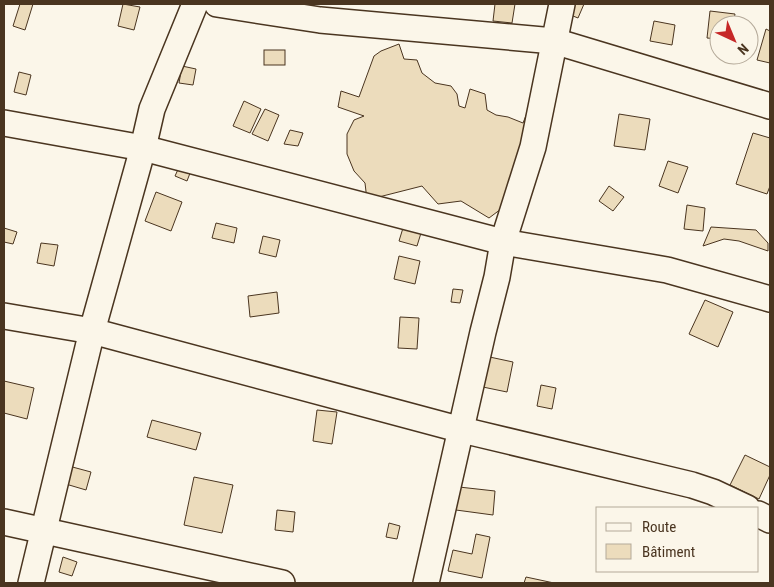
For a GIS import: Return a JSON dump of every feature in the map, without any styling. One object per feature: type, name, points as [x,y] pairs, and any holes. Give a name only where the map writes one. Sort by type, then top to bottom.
[{"type":"street","points":[[31,583],[92,331],[152,109],[195,4]]},
{"type":"street","points":[[217,4],[320,20],[554,41],[770,106]]},
{"type":"street","points":[[426,583],[503,242],[533,147],[562,4]]},
{"type":"street","points":[[4,123],[143,148],[503,242],[667,270],[770,299]]},
{"type":"street","points":[[4,316],[92,331],[462,430],[692,485],[713,492],[745,507]]},
{"type":"street","points":[[4,522],[282,583]]},
{"type":"building","points":[[20,4],[33,4],[25,30],[13,26]]},
{"type":"building","points":[[123,4],[140,7],[134,30],[118,26]]},
{"type":"building","points":[[495,4],[515,4],[512,23],[493,21]]},
{"type":"building","points":[[567,4],[584,4],[578,18],[563,12]]},
{"type":"building","points":[[710,11],[735,14],[735,15],[710,15]]},
{"type":"building","points":[[709,20],[709,38],[707,38]]},
{"type":"building","points":[[654,21],[675,25],[672,45],[650,41]]},
{"type":"building","points":[[766,29],[770,31],[770,63],[759,60],[759,53]]},
{"type":"building","points":[[399,44],[404,59],[417,60],[422,73],[435,83],[451,86],[457,94],[459,106],[465,108],[470,89],[485,94],[487,110],[496,115],[523,123],[529,108],[509,203],[489,218],[461,201],[438,204],[422,186],[367,200],[365,183],[354,171],[347,154],[347,134],[354,120],[364,116],[338,107],[341,91],[359,97],[374,56]]},
{"type":"building","points":[[264,50],[285,50],[285,65],[264,65]]},
{"type":"building","points":[[182,66],[196,69],[193,85],[179,83]]},
{"type":"building","points":[[19,72],[31,75],[26,95],[14,92]]},
{"type":"building","points":[[244,101],[261,109],[250,133],[233,126]]},
{"type":"building","points":[[265,109],[279,115],[268,141],[252,134]]},
{"type":"building","points":[[619,114],[650,119],[645,150],[614,146]]},
{"type":"building","points":[[290,130],[303,133],[298,146],[284,144]]},
{"type":"building","points":[[753,133],[770,138],[770,186],[767,194],[736,184]]},
{"type":"building","points":[[668,161],[688,167],[678,193],[659,186]]},
{"type":"building","points":[[181,163],[192,168],[187,181],[175,176]]},
{"type":"building","points":[[609,186],[624,197],[613,211],[599,201]]},
{"type":"building","points":[[156,192],[182,202],[171,231],[145,221]]},
{"type":"building","points":[[687,205],[705,208],[703,231],[684,229]]},
{"type":"building","points":[[216,223],[237,228],[234,243],[212,238]]},
{"type":"building","points":[[711,227],[756,230],[768,243],[768,251],[739,241],[724,239],[703,246]]},
{"type":"building","points":[[4,228],[17,232],[13,244],[4,242]]},
{"type":"building","points":[[403,228],[421,233],[417,246],[399,241]]},
{"type":"building","points":[[263,236],[280,240],[276,257],[259,253]]},
{"type":"building","points":[[41,243],[58,245],[54,266],[37,263]]},
{"type":"building","points":[[399,256],[420,261],[415,284],[394,279]]},
{"type":"building","points":[[453,289],[463,290],[460,303],[451,302]]},
{"type":"building","points":[[277,292],[279,313],[250,317],[248,296]]},
{"type":"building","points":[[705,300],[733,312],[718,347],[689,334]]},
{"type":"building","points":[[400,317],[419,318],[417,349],[398,348]]},
{"type":"building","points":[[485,356],[513,362],[507,392],[478,386]]},
{"type":"building","points":[[4,381],[34,388],[27,419],[4,413]]},
{"type":"building","points":[[541,385],[556,388],[552,409],[537,406]]},
{"type":"building","points":[[317,410],[337,412],[332,444],[313,441]]},
{"type":"building","points":[[152,420],[201,433],[196,450],[147,437]]},
{"type":"building","points":[[745,455],[770,467],[770,475],[759,499],[730,485]]},
{"type":"building","points":[[65,465],[91,472],[86,490],[59,482]]},
{"type":"building","points":[[194,477],[233,485],[222,533],[184,525]]},
{"type":"building","points":[[459,487],[495,491],[493,515],[456,510]]},
{"type":"building","points":[[277,510],[295,512],[293,532],[275,530]]},
{"type":"building","points":[[389,523],[400,526],[397,539],[386,537]]},
{"type":"building","points":[[476,534],[490,537],[482,578],[448,571],[453,550],[472,554]]},
{"type":"building","points":[[63,557],[77,562],[72,576],[59,572]]},
{"type":"building","points":[[526,577],[554,583],[524,583]]}]
